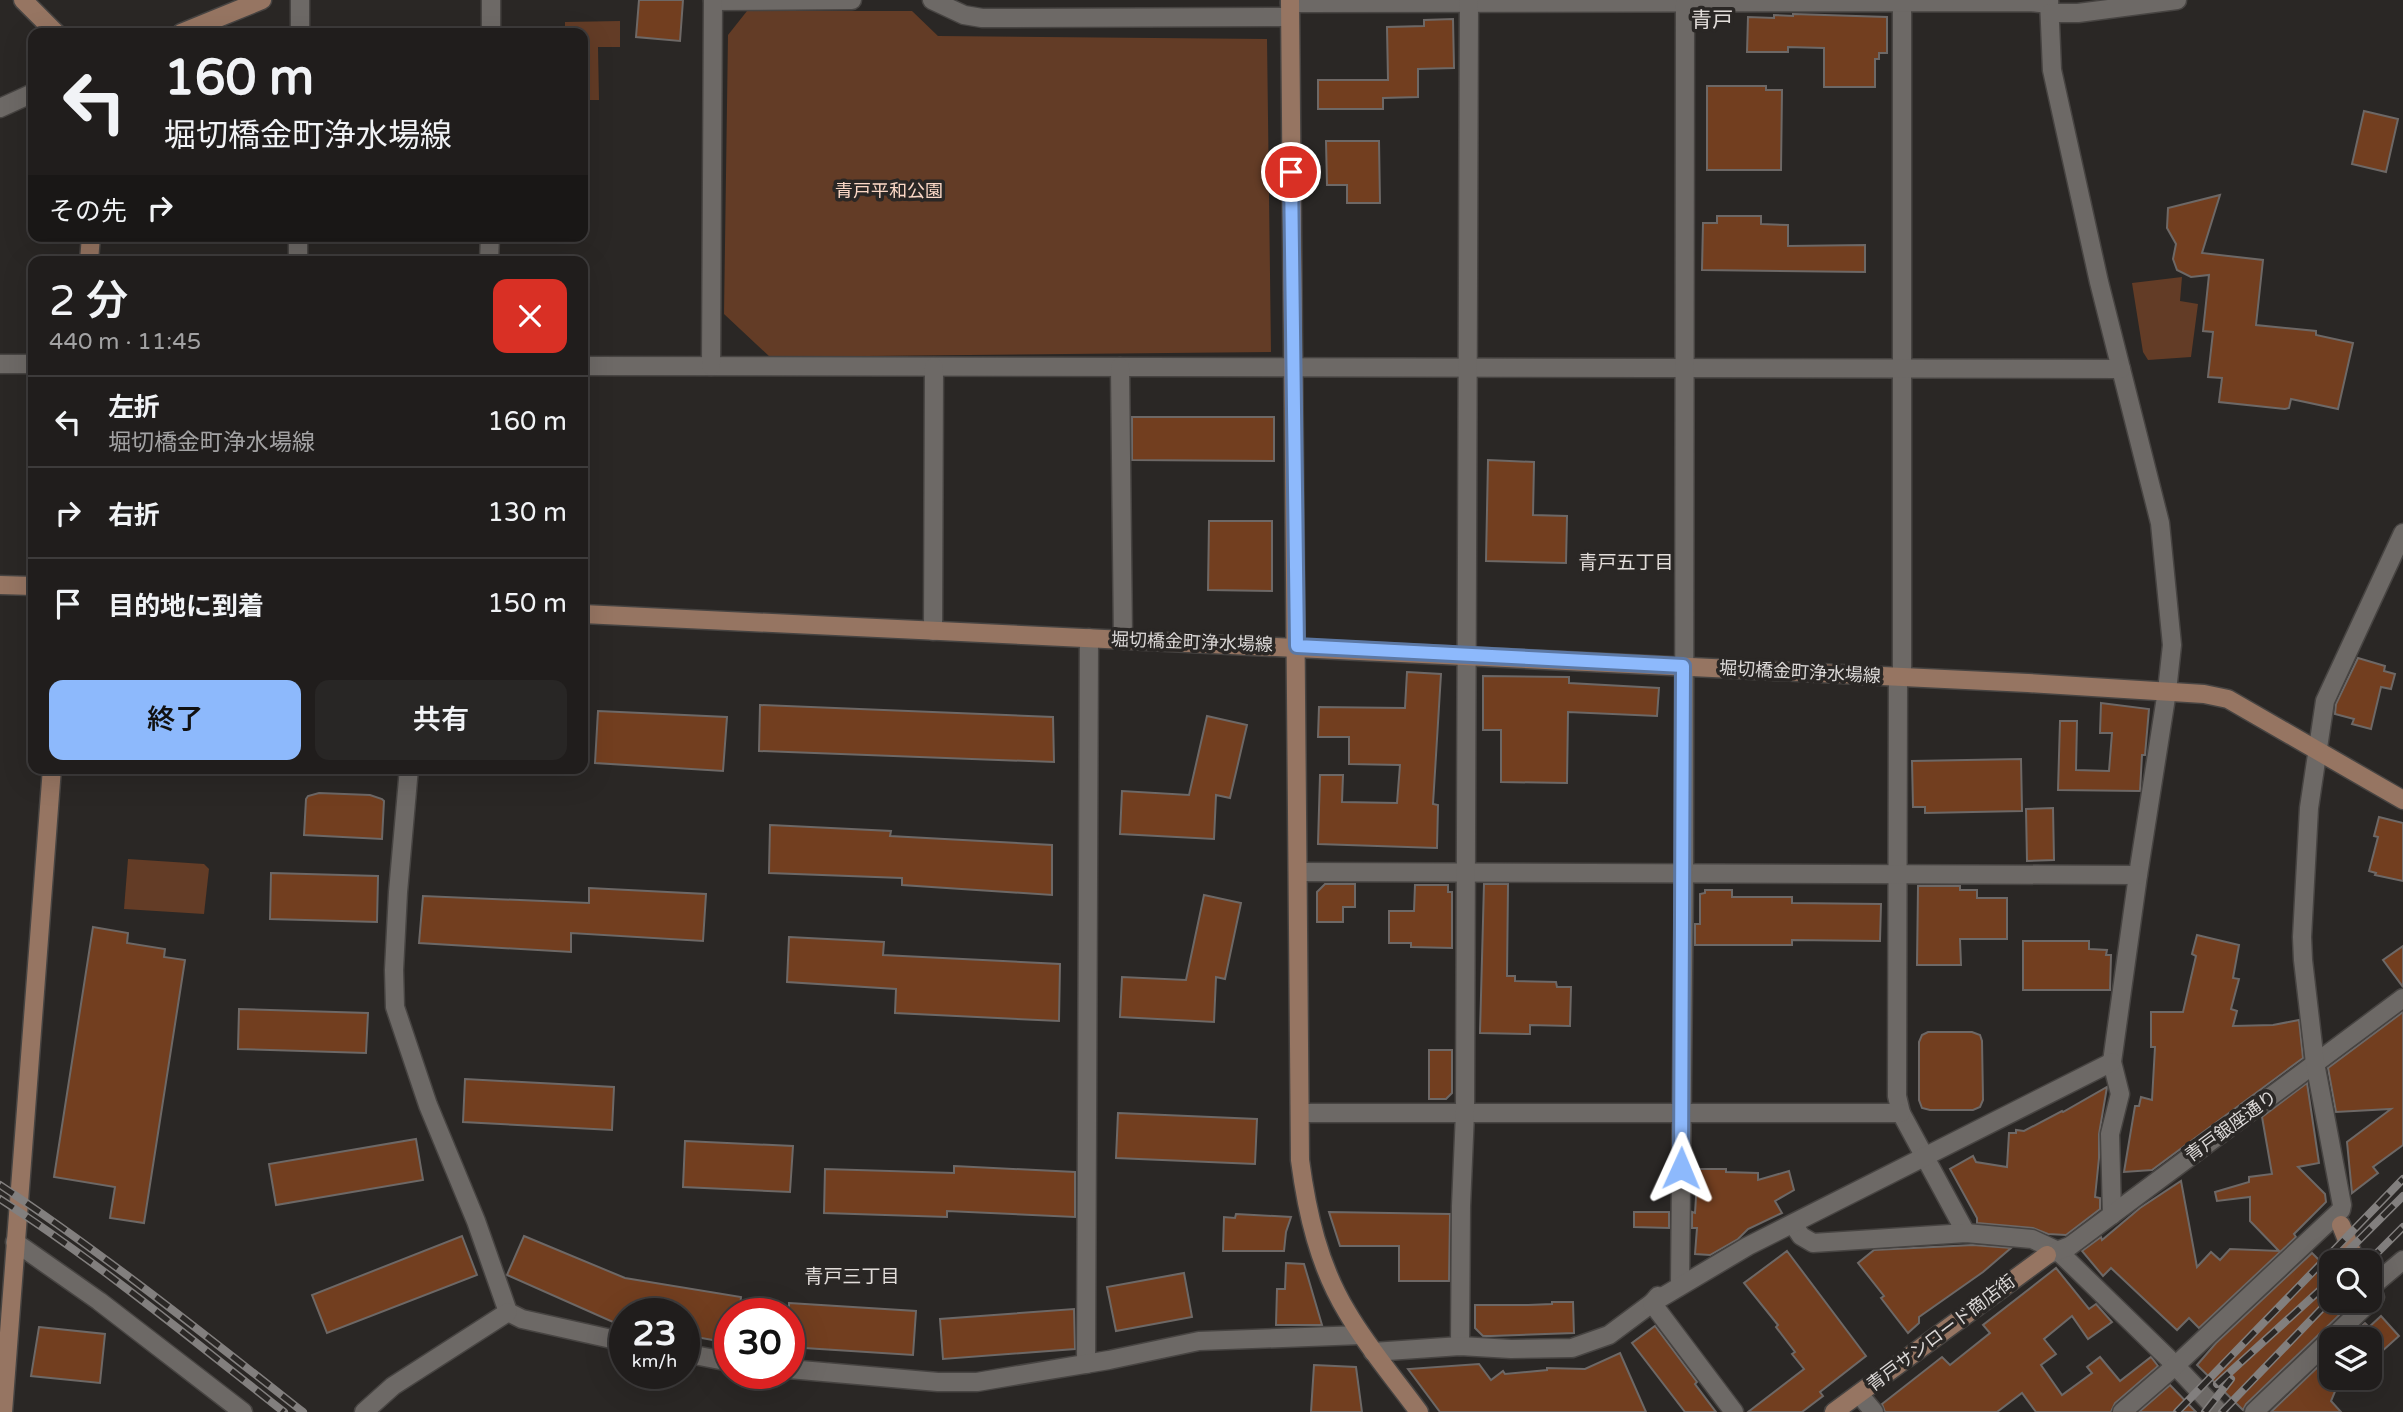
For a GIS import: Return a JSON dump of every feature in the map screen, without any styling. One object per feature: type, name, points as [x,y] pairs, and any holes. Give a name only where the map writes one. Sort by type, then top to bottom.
[{"type":"street","points":[[23,0],[51,28]]},
{"type":"street","points":[[193,28],[262,0]]},
{"type":"street","points":[[300,0],[300,28]]},
{"type":"street","points":[[491,0],[491,28]]},
{"type":"street","points":[[711,366],[713,1],[852,0]]},
{"type":"street","points":[[932,0],[964,15],[982,18],[1469,1],[2029,2],[2078,13],[2177,0]]},
{"type":"street","points":[[1460,1346],[1465,1113],[1469,1]]},
{"type":"street","points":[[1902,1],[1897,1096],[1901,1113],[1966,1233]]},
{"type":"street","points":[[1680,1285],[1684,874],[1685,2]]},
{"type":"street","points":[[1290,6],[1300,1160],[1306,1204],[1325,1267],[1361,1335],[1419,1412]]},
{"type":"street","points":[[2050,6],[2052,69],[2121,369],[2160,523],[2172,645],[2112,1062],[2120,1094],[2110,1134],[2112,1215]]},
{"type":"street","points":[[0,108],[28,95]]},
{"type":"street","points":[[0,364],[28,364]]},
{"type":"street","points":[[588,366],[2121,369]]},
{"type":"street","points":[[933,367],[933,631]]},
{"type":"street","points":[[1120,367],[1123,639]]},
{"type":"street","points":[[2122,1412],[2338,1220],[2342,1205],[2315,1063],[2302,937],[2309,808],[2325,701],[2403,533]]},
{"type":"street","points":[[0,585],[28,586]]},
{"type":"street","name":"堀切橋金町浄水場線","points":[[588,614],[1297,646],[2204,694],[2228,699],[2403,800]]},
{"type":"street","points":[[1086,1364],[1089,638]]},
{"type":"street","points":[[3,1412],[5,1312],[15,1242],[52,774]]},
{"type":"street","points":[[408,774],[398,892],[395,1007],[428,1105],[476,1221],[508,1311],[522,1319],[609,1338]]},
{"type":"street","points":[[1298,872],[2138,875]]},
{"type":"street","name":"青戸銀座通り","points":[[2052,1253],[2070,1246],[2403,998]]},
{"type":"street","points":[[1373,1352],[1460,1346],[1572,1348],[1609,1335],[1680,1285],[1748,1246],[2112,1062]]},
{"type":"street","points":[[1300,1113],[1901,1113]]},
{"type":"street","points":[[2338,1220],[2351,1250]]},
{"type":"street","points":[[1793,1224],[1801,1236],[1813,1243],[1966,1233],[2023,1236],[2052,1253],[2175,1366],[2219,1412]]},
{"type":"street","points":[[15,1242],[99,1301],[243,1412]]},
{"type":"street","name":"青戸サンロード商店街","points":[[1834,1412],[2052,1253]]},
{"type":"street","points":[[2382,1278],[2403,1260]]},
{"type":"street","points":[[1652,1303],[1680,1266]]},
{"type":"street","points":[[1652,1303],[1734,1412]]},
{"type":"street","points":[[364,1412],[393,1386],[508,1311]]},
{"type":"street","points":[[2254,1412],[2358,1313]]},
{"type":"street","points":[[805,1370],[938,1382],[976,1382],[1086,1364],[1199,1341],[1361,1335]]},
{"type":"street","points":[[1859,1394],[1874,1412]]},
{"type":"green space","name":"青戸平和公園","points":[[747,11],[912,11],[938,36],[1267,39],[1271,352],[770,357],[724,314],[728,35]]},
{"type":"green space","points":[[620,21],[620,47],[598,47],[599,100],[588,100],[588,28],[565,28],[565,22]]},
{"type":"green space","points":[[2182,277],[2180,301],[2198,304],[2191,357],[2148,360],[2143,352],[2132,283]]},
{"type":"green space","points":[[128,859],[204,864],[209,869],[204,914],[124,909]]},
{"type":"building","points":[[639,0],[683,0],[680,41],[636,37]]},
{"type":"building","points":[[1774,15],[1887,17],[1887,53],[1879,53],[1879,59],[1875,59],[1875,87],[1824,87],[1824,48],[1788,47],[1788,52],[1747,52],[1748,17],[1774,18]]},
{"type":"building","points":[[1453,19],[1454,68],[1418,69],[1418,97],[1383,98],[1383,109],[1318,109],[1318,80],[1388,80],[1387,27],[1424,26],[1424,20]]},
{"type":"building","points":[[1707,86],[1766,86],[1766,90],[1782,90],[1781,170],[1707,170]]},
{"type":"building","points":[[2364,111],[2398,119],[2386,172],[2352,164]]},
{"type":"building","points":[[1326,141],[1379,141],[1380,203],[1347,203],[1347,185],[1327,185]]},
{"type":"building","points":[[2220,195],[2202,253],[2263,260],[2256,325],[2316,331],[2316,335],[2353,343],[2338,409],[2291,399],[2289,408],[2285,409],[2219,402],[2222,378],[2208,377],[2213,332],[2203,331],[2209,275],[2191,277],[2177,270],[2173,259],[2176,244],[2167,228],[2168,208]]},
{"type":"building","points":[[1717,216],[1761,216],[1761,224],[1788,225],[1788,246],[1865,245],[1865,272],[1702,270],[1703,223],[1717,223]]},
{"type":"building","points":[[1132,417],[1274,417],[1274,461],[1132,460]]},
{"type":"building","points":[[1488,460],[1534,462],[1533,515],[1567,516],[1566,563],[1486,561]]},
{"type":"building","points":[[1209,521],[1272,521],[1272,591],[1208,590]]},
{"type":"building","points":[[2358,658],[2385,666],[2384,671],[2395,674],[2391,689],[2381,687],[2371,729],[2352,724],[2354,719],[2335,714],[2336,704]]},
{"type":"building","points":[[1407,672],[1441,674],[1433,804],[1438,805],[1437,848],[1318,844],[1320,775],[1343,775],[1342,802],[1397,803],[1400,765],[1349,764],[1349,737],[1318,737],[1319,707],[1405,708]]},
{"type":"building","points":[[1483,676],[1569,677],[1569,683],[1659,688],[1657,716],[1568,712],[1567,783],[1501,782],[1501,730],[1483,730]]},
{"type":"building","points":[[2101,703],[2149,709],[2140,791],[2058,790],[2060,721],[2077,721],[2076,770],[2109,771],[2112,733],[2100,733]]},
{"type":"building","points":[[760,705],[1053,717],[1054,762],[759,751]]},
{"type":"building","points":[[598,711],[727,717],[723,771],[595,763]]},
{"type":"building","points":[[1207,716],[1247,725],[1230,798],[1216,795],[1214,839],[1120,834],[1122,791],[1189,795]]},
{"type":"building","points":[[2021,759],[2022,811],[1925,813],[1925,807],[1913,807],[1912,761]]},
{"type":"building","points":[[319,793],[370,795],[382,799],[382,839],[304,835],[306,799]]},
{"type":"building","points":[[2053,808],[2054,860],[2027,861],[2026,809]]},
{"type":"building","points":[[2379,817],[2403,823],[2403,881],[2375,875],[2376,873],[2369,871],[2378,837],[2374,836]]},
{"type":"building","points":[[770,825],[891,831],[890,836],[1052,845],[1052,895],[902,885],[902,878],[769,873]]},
{"type":"building","points":[[271,873],[378,876],[377,922],[270,919]]},
{"type":"building","points":[[1325,884],[1355,884],[1355,907],[1343,907],[1343,922],[1317,922],[1317,892]]},
{"type":"building","points":[[1484,884],[1508,884],[1507,976],[1515,976],[1515,981],[1556,982],[1557,987],[1571,987],[1570,1026],[1530,1025],[1530,1034],[1480,1033]]},
{"type":"building","points":[[1415,885],[1448,885],[1448,892],[1452,892],[1452,948],[1411,947],[1411,943],[1389,943],[1389,911],[1414,911]]},
{"type":"building","points":[[1918,886],[1960,886],[1960,890],[1977,890],[1977,898],[2007,898],[2007,939],[1960,939],[1961,965],[1917,965]]},
{"type":"building","points":[[589,888],[706,894],[703,941],[571,933],[571,952],[419,943],[423,896],[589,903]]},
{"type":"building","points":[[1705,890],[1732,890],[1732,897],[1792,897],[1792,903],[1881,904],[1880,941],[1792,940],[1792,945],[1695,945],[1695,924],[1700,924],[1700,894],[1705,893]]},
{"type":"building","points":[[1204,895],[1241,903],[1225,979],[1216,977],[1214,1022],[1120,1017],[1122,977],[1186,980]]},
{"type":"building","points":[[93,927],[128,933],[127,943],[165,949],[164,957],[185,960],[144,1223],[110,1218],[115,1187],[54,1177]]},
{"type":"building","points":[[2197,935],[2239,945],[2233,978],[2239,979],[2231,1009],[2237,1011],[2233,1026],[2273,1025],[2299,1020],[2303,1058],[2152,1170],[2124,1172],[2135,1106],[2139,1106],[2141,1097],[2152,1100],[2155,1047],[2151,1047],[2151,1012],[2183,1012],[2196,956],[2192,954]]},
{"type":"building","points":[[789,937],[884,942],[883,955],[1060,964],[1059,1021],[895,1013],[896,989],[787,982]]},
{"type":"building","points":[[2023,941],[2089,941],[2089,949],[2107,950],[2106,955],[2111,955],[2110,990],[2023,990]]},
{"type":"building","points":[[2403,946],[2403,987],[2383,960]]},
{"type":"building","points":[[239,1009],[368,1013],[366,1053],[238,1049]]},
{"type":"building","points":[[2403,1012],[2403,1145],[2373,1167],[2378,1173],[2352,1193],[2347,1142],[2391,1109],[2336,1112],[2328,1068]]},
{"type":"building","points":[[1928,1032],[1972,1032],[1980,1035],[1983,1100],[1980,1107],[1973,1110],[1922,1108],[1919,1100],[1919,1042],[1922,1035]]},
{"type":"building","points":[[1429,1050],[1452,1050],[1452,1093],[1446,1099],[1429,1099]]},
{"type":"building","points":[[465,1079],[614,1087],[612,1130],[463,1122]]},
{"type":"building","points":[[2307,1083],[2319,1163],[2298,1167],[2325,1194],[2326,1202],[2294,1234],[2296,1237],[2199,1328],[2189,1318],[2177,1330],[2111,1268],[2103,1276],[2082,1251],[2101,1237],[2102,1240],[2140,1208],[2181,1181],[2197,1267],[2211,1252],[2220,1260],[2230,1249],[2279,1251],[2250,1221],[2250,1197],[2217,1201],[2215,1192],[2249,1182],[2249,1177],[2272,1174],[2262,1117]]},
{"type":"building","points":[[2107,1087],[2099,1134],[2095,1197],[2100,1198],[2100,1209],[2066,1235],[2048,1234],[2033,1228],[1977,1223],[1977,1218],[1950,1169],[1973,1156],[1976,1162],[2007,1167],[2009,1133],[2024,1131]]},
{"type":"building","points":[[1118,1113],[1257,1119],[1255,1164],[1116,1158]]},
{"type":"building","points":[[416,1139],[423,1180],[276,1205],[269,1164]]},
{"type":"building","points":[[685,1141],[793,1146],[790,1192],[683,1187]]},
{"type":"building","points":[[954,1166],[1075,1172],[1075,1217],[947,1211],[947,1217],[824,1213],[825,1169],[954,1173]]},
{"type":"building","points":[[1693,1169],[1758,1173],[1758,1180],[1789,1171],[1794,1190],[1775,1201],[1782,1213],[1748,1229],[1738,1239],[1710,1255],[1695,1254],[1697,1228],[1692,1228],[1692,1212],[1695,1213],[1697,1182],[1692,1179]]},
{"type":"building","points":[[1329,1212],[1450,1214],[1449,1281],[1399,1281],[1399,1246],[1340,1246]]},
{"type":"building","points":[[1634,1212],[1669,1212],[1669,1228],[1634,1227]]},
{"type":"building","points":[[1236,1214],[1291,1217],[1284,1251],[1223,1251],[1224,1217],[1235,1218]]},
{"type":"building","points":[[462,1236],[477,1275],[327,1333],[312,1295]]},
{"type":"building","points":[[524,1236],[625,1278],[741,1297],[714,1298],[714,1340],[700,1338],[700,1298],[609,1298],[609,1320],[507,1275]]},
{"type":"building","points":[[1973,1245],[2011,1248],[1983,1272],[1919,1317],[1919,1323],[1908,1333],[1858,1263],[1874,1250]]},
{"type":"building","points":[[1787,1251],[1866,1356],[1820,1392],[1823,1396],[1802,1412],[1748,1412],[1804,1369],[1776,1327],[1778,1325],[1744,1283]]},
{"type":"building","points":[[2312,1253],[2319,1260],[2319,1313],[2341,1313],[2327,1327],[2319,1327],[2319,1334],[2246,1404],[2243,1410],[2197,1365],[2216,1343]]},
{"type":"building","points":[[1286,1263],[1304,1264],[1322,1325],[1276,1325],[1277,1289],[1285,1289]]},
{"type":"building","points":[[2056,1268],[2089,1309],[2096,1304],[2112,1322],[2088,1339],[2072,1316],[2044,1339],[2056,1354],[2041,1365],[2062,1395],[2092,1373],[2087,1367],[2100,1357],[2120,1381],[2151,1357],[2158,1366],[2115,1403],[2111,1412],[2036,1412],[2022,1393],[1997,1412],[1885,1412],[1882,1404],[1942,1357],[1950,1365],[1990,1333],[1983,1325]]},
{"type":"building","points":[[1184,1273],[1192,1317],[1116,1331],[1107,1287]]},
{"type":"building","points":[[1573,1302],[1574,1333],[1483,1336],[1475,1328],[1475,1305]]},
{"type":"building","points":[[805,1304],[916,1311],[913,1355],[805,1348]]},
{"type":"building","points":[[1074,1309],[1075,1349],[943,1359],[940,1319]]},
{"type":"building","points":[[2381,1316],[2399,1336],[2382,1351],[2382,1327],[2369,1327]]},
{"type":"building","points":[[1655,1326],[1716,1412],[1685,1412],[1632,1343]]},
{"type":"building","points":[[39,1327],[105,1334],[100,1383],[31,1376]]},
{"type":"building","points":[[1620,1353],[1646,1412],[1440,1412],[1408,1369],[1479,1364],[1491,1380],[1503,1371],[1505,1374],[1547,1368],[1585,1369]]},
{"type":"building","points":[[1314,1365],[1356,1367],[1362,1412],[1311,1412]]},
{"type":"building","points":[[2319,1366],[2319,1390],[2336,1390],[2331,1401],[2341,1412],[2271,1412]]},
{"type":"building","points":[[2170,1385],[2196,1412],[2139,1412]]},
{"type":"railway","points":[[2177,1412],[2403,1179]]},
{"type":"railway","points":[[0,1185],[116,1267],[303,1412]]},
{"type":"railway","points":[[2349,1250],[2403,1196]]},
{"type":"railway","points":[[0,1199],[109,1275],[284,1412]]},
{"type":"railway","points":[[2380,1250],[2403,1227]]},
{"type":"railway","points":[[2217,1384],[2319,1291]]},
{"type":"railway","points":[[2222,1412],[2319,1311]]},
{"type":"railway","points":[[2205,1412],[2231,1379]]},
{"type":"district","name":"青戸","points":[[1712,20]]},
{"type":"district","name":"青戸五丁目","points":[[1626,562]]},
{"type":"district","name":"青戸三丁目","points":[[852,1276]]},
{"type":"route","points":[[1291,172],[1297,646],[1683,666],[1681,1168]]}]
